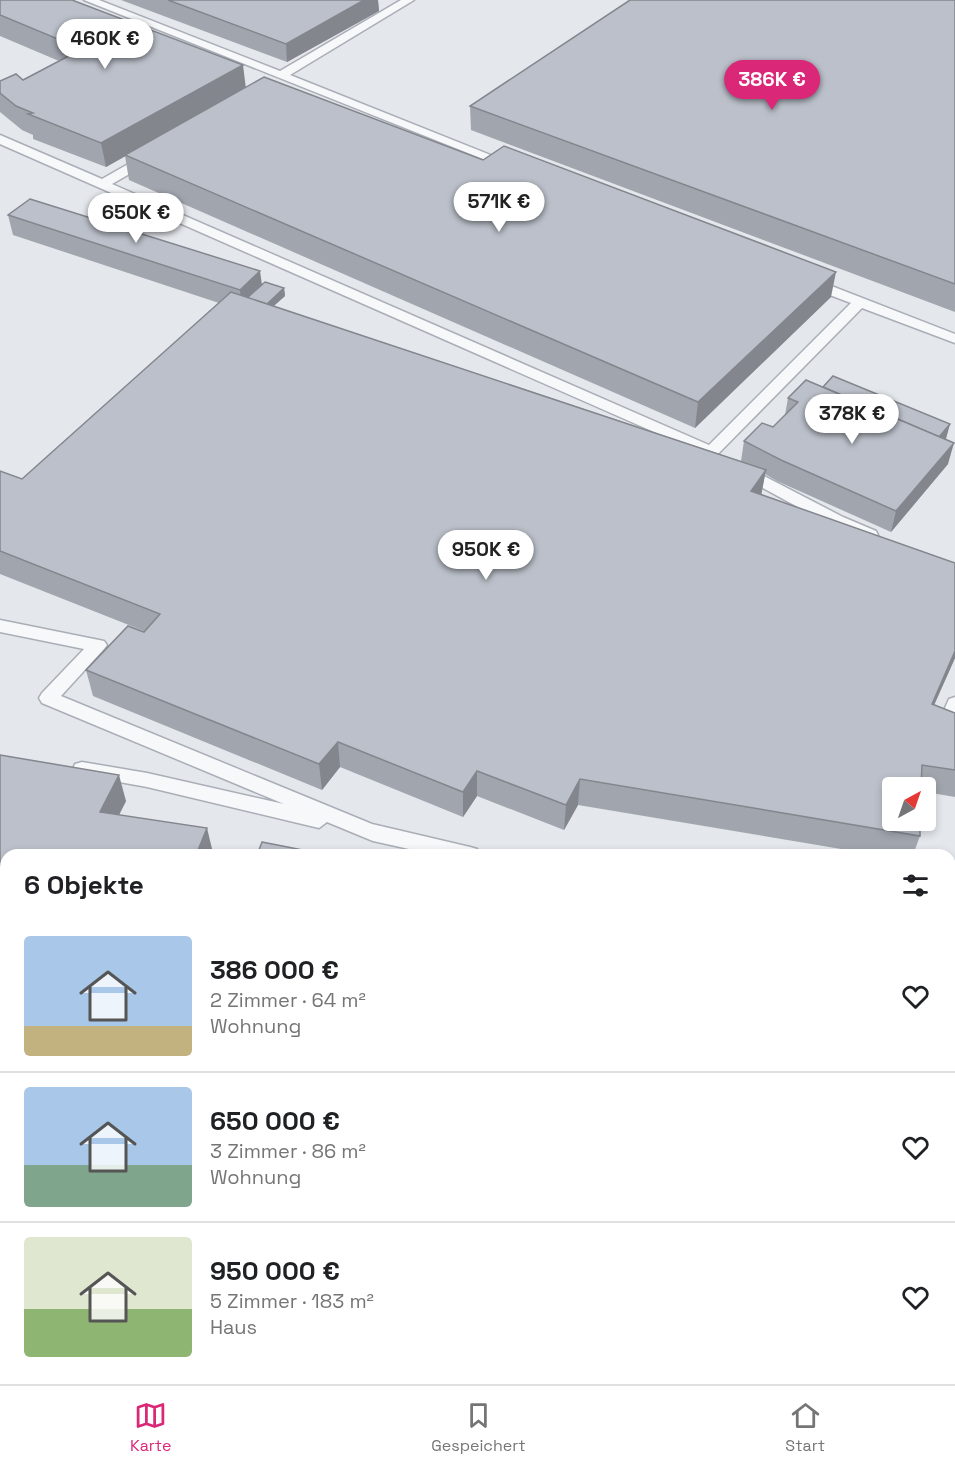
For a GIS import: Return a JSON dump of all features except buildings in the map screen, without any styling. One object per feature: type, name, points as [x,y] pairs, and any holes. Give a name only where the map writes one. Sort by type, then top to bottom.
[{"type":"lane","points":[[89,0],[282,79],[530,173]]},
{"type":"lane","points":[[282,79],[409,0]]},
{"type":"lane","points":[[0,139],[721,458],[837,521],[880,539]]},
{"type":"lane","points":[[102,184],[164,148]]},
{"type":"lane","points":[[794,276],[955,339]]},
{"type":"lane","points":[[721,458],[860,302]]},
{"type":"lane","points":[[0,626],[98,645],[48,698],[373,832]]},
{"type":"lane","points":[[68,767],[147,780],[445,849]]}]
